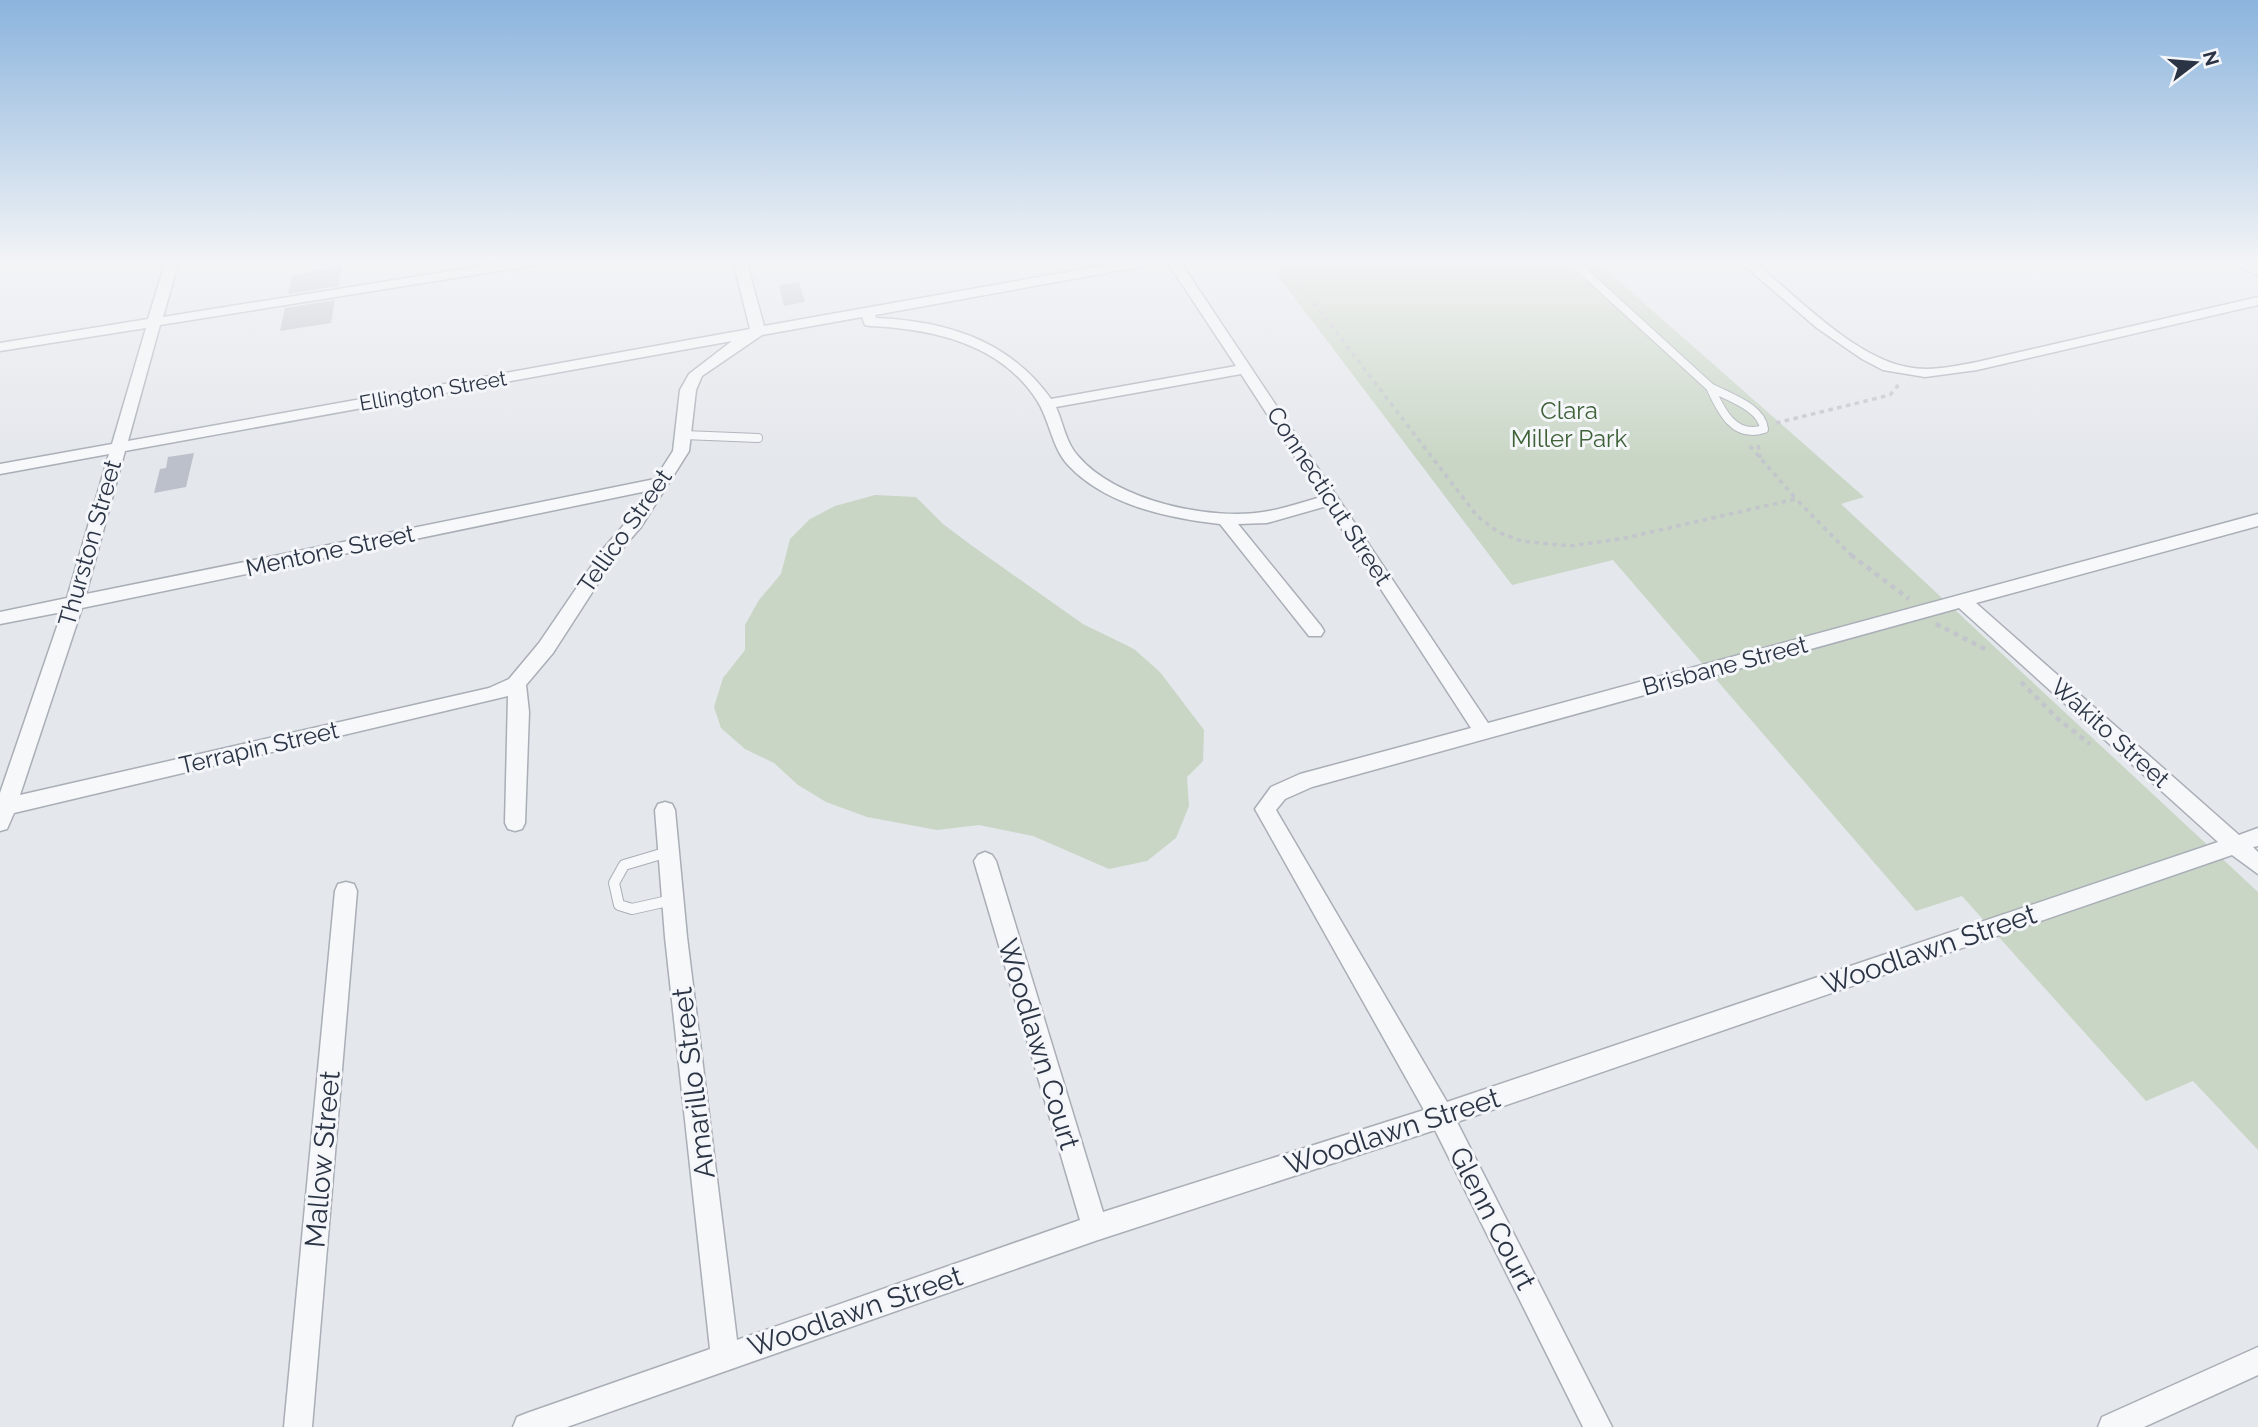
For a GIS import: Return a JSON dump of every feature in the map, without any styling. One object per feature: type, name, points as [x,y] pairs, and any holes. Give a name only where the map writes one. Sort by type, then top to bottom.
[{"type":"street","points":[[0,346],[125,327]]},
{"type":"street","name":"Thurston Street","points":[[1,813],[74,604],[153,327]]},
{"type":"street","points":[[757,327],[758,332]]},
{"type":"street","name":"Ellington Street","points":[[0,469],[789,327]]},
{"type":"street","points":[[914,327],[937,329],[975,341],[1018,368],[1032,382],[1047,404],[1071,459],[1090,476],[1165,509],[1225,519],[1266,516],[1330,499]]},
{"type":"street","name":"Connecticut Street","points":[[1217,327],[1485,732]]},
{"type":"street","points":[[1827,327],[1861,354],[1904,372],[1927,374],[1977,366],[2147,327]]},
{"type":"street","name":"Tellico Street","points":[[516,684],[546,648],[609,554],[635,523],[681,451],[688,390],[696,374],[732,347],[758,332]]},
{"type":"street","points":[[1047,404],[1245,369]]},
{"type":"street","name":"Mentone Street","points":[[0,618],[660,483]]},
{"type":"street","points":[[1225,519],[1315,631]]},
{"type":"street","name":"Brisbane Street","points":[[1299,866],[1265,809],[1278,793],[1307,780],[2258,520]]},
{"type":"street","name":"Wakito Street","points":[[1962,601],[2247,841],[2258,865]]},
{"type":"street","points":[[515,823],[519,712],[516,684]]},
{"type":"street","name":"Terrapin Street","points":[[1,813],[493,694],[516,684]]},
{"type":"street","name":"Amarillo Street","points":[[665,810],[672,900],[725,1356]]},
{"type":"street","name":"Woodlawn Street","points":[[527,1427],[1095,1228],[1441,1116],[2247,841]]},
{"type":"street","name":"Woodlawn Court","points":[[985,861],[1095,1228]]},
{"type":"street","name":"Glenn Court","points":[[1299,866],[1441,1116],[1598,1427]]},
{"type":"street","name":"Mallow Street","points":[[298,1427],[346,891]]},
{"type":"street","points":[[2112,1427],[2258,1361]]},
{"type":"lane","points":[[1644,327],[1710,387],[1756,413],[1763,420],[1764,429],[1745,431],[1729,423],[1710,387]]},
{"type":"lane","points":[[684,435],[758,438]]},
{"type":"lane","points":[[668,852],[624,865],[614,883],[619,905],[632,909],[672,900]]},
{"type":"path","points":[[1332,327],[1476,516],[1493,531],[1541,546],[1589,546],[1796,499]]},
{"type":"path","points":[[1770,432],[1774,423],[1890,396],[1896,391],[1904,372]]},
{"type":"path","points":[[1752,438],[1759,448],[1760,458],[1857,561],[1916,603],[1922,612],[1941,628],[1993,653]]},
{"type":"path","points":[[2012,672],[2058,719],[2098,750]]},
{"type":"green space","name":"Clara Miller Park","points":[[1316,327],[1671,327],[1864,497],[1841,504],[2258,892],[2258,1150],[2193,1081],[2146,1101],[1962,896],[1916,911],[1613,560],[1512,585]]},
{"type":"green space","points":[[875,495],[916,497],[943,524],[971,545],[1083,624],[1134,649],[1160,672],[1204,730],[1203,761],[1187,777],[1189,806],[1176,838],[1147,861],[1109,869],[1033,836],[979,825],[937,830],[867,817],[826,802],[798,785],[774,763],[745,749],[721,728],[714,707],[723,678],[745,650],[745,625],[759,600],[781,574],[790,539],[810,519],[835,506]]},
{"type":"building","points":[[281,327],[308,327],[280,331]]},
{"type":"building","points":[[194,453],[186,487],[154,493],[160,469],[166,468],[168,457]]}]
